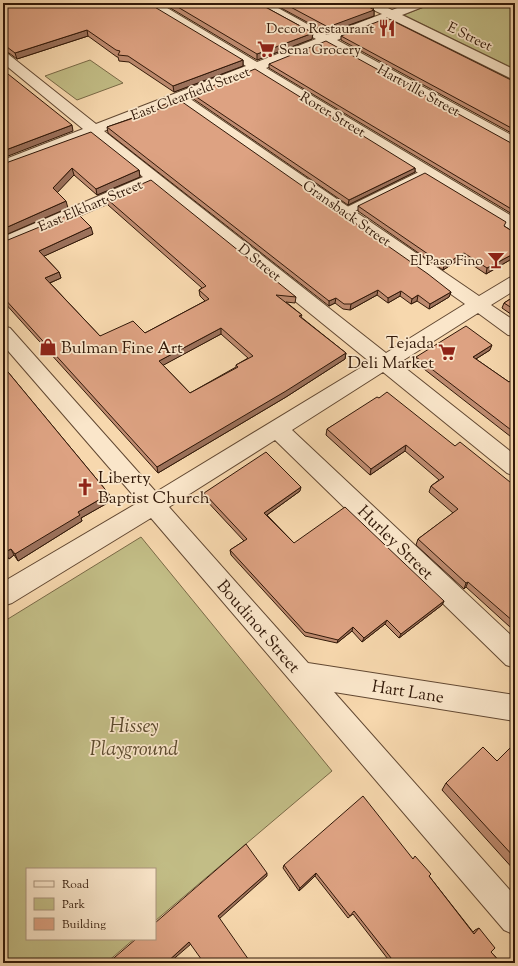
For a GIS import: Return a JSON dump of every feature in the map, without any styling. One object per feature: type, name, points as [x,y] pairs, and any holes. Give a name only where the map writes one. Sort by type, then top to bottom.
[{"type":"street","name":"Rorer Street","points":[[151,3],[515,225]]},
{"type":"street","name":"Hartville Street","points":[[260,3],[515,142]]},
{"type":"street","name":"E Street","points":[[369,3],[515,75]]},
{"type":"street","name":"East Clearfield Street","points":[[3,165],[421,3]]},
{"type":"street","name":"D Street","points":[[3,57],[515,467]]},
{"type":"street","name":"Gransback Street","points":[[179,97],[515,330]]},
{"type":"street","name":"East Elkhart Street","points":[[3,243],[154,178]]},
{"type":"street","points":[[5,590],[155,504],[515,282]]},
{"type":"street","name":"Boudinot Street","points":[[3,333],[155,504],[515,919]]},
{"type":"street","name":"Hurley Street","points":[[277,429],[515,656]]},
{"type":"street","name":"Hart Lane","points":[[301,674],[515,708]]},
{"type":"lane","points":[[345,212],[427,171]]},
{"type":"green space","points":[[434,3],[515,3],[515,69],[404,15]]},
{"type":"green space","points":[[90,60],[123,83],[77,100],[45,76]]},
{"type":"green space","name":"Hissey Playground","points":[[141,537],[332,771],[156,920],[156,868],[26,868],[26,940],[133,940],[106,963],[8,963],[3,954],[3,622]]},
{"type":"building","points":[[3,3],[148,3],[243,60],[173,86],[128,56],[118,55],[120,51],[116,50],[87,30],[15,53],[3,46]]},
{"type":"building","points":[[171,3],[258,3],[313,33],[257,54]]},
{"type":"building","points":[[283,3],[369,3],[374,5],[369,7],[374,10],[328,27]]},
{"type":"building","points":[[387,18],[515,82],[515,130],[341,36]]},
{"type":"building","points":[[326,41],[511,143],[515,143],[515,207],[513,210],[269,64]]},
{"type":"building","points":[[255,69],[415,168],[349,200],[192,94]]},
{"type":"building","points":[[3,71],[8,74],[72,125],[3,151]]},
{"type":"building","points":[[178,99],[428,274],[451,292],[430,304],[418,295],[412,299],[401,291],[388,298],[378,290],[351,304],[344,304],[336,298],[329,301],[107,127],[160,109],[158,107]]},
{"type":"building","points":[[91,132],[139,170],[96,189],[72,168],[53,188],[66,201],[3,229],[3,164]]},
{"type":"building","points":[[425,173],[506,222],[504,226],[515,233],[515,253],[487,268],[464,253],[444,265],[358,206]]},
{"type":"building","points":[[151,180],[296,297],[276,295],[302,315],[299,316],[346,353],[286,391],[157,467],[3,297],[3,242],[76,212],[91,227],[39,251],[59,272],[45,278],[100,336],[133,321],[145,333],[209,299],[199,290],[206,286],[200,280],[107,199]],"holes":[[[221,328],[253,356],[236,365],[238,367],[190,393],[159,361]]]},
{"type":"building","points":[[515,296],[515,310],[504,303]]},
{"type":"building","points":[[466,326],[492,345],[473,357],[509,382],[515,378],[515,433],[416,357]]},
{"type":"building","points":[[3,366],[109,494],[78,512],[80,515],[15,554],[11,549],[5,552],[3,549]]},
{"type":"building","points":[[387,392],[455,446],[460,442],[515,486],[514,622],[468,582],[466,583],[418,539],[458,509],[431,486],[444,477],[406,445],[371,469],[327,429]]},
{"type":"building","points":[[266,452],[301,487],[264,513],[294,543],[345,507],[444,601],[401,634],[387,620],[364,638],[353,627],[338,640],[305,632],[230,550],[247,539],[204,493]]},
{"type":"building","points":[[515,743],[515,858],[446,783],[483,747],[497,761]]},
{"type":"building","points":[[363,796],[413,859],[415,856],[431,874],[429,876],[474,934],[479,928],[495,948],[491,952],[501,963],[395,963],[354,911],[350,916],[316,873],[300,888],[284,865]]},
{"type":"building","points":[[246,844],[267,873],[218,916],[251,963],[204,963],[189,942],[166,963],[108,963],[135,940],[156,940],[156,922]]},
{"type":"place","name":"Decoo Restaurant","points":[[387,28]]},
{"type":"place","name":"Sena Grocery","points":[[266,49]]},
{"type":"place","name":"El Paso Fino","points":[[496,260]]},
{"type":"place","name":"Bulman Fine Art","points":[[48,347]]},
{"type":"place","name":"Tejada Deli Market","points":[[447,352]]},
{"type":"place","name":"Liberty Baptist Church","points":[[85,487]]}]
